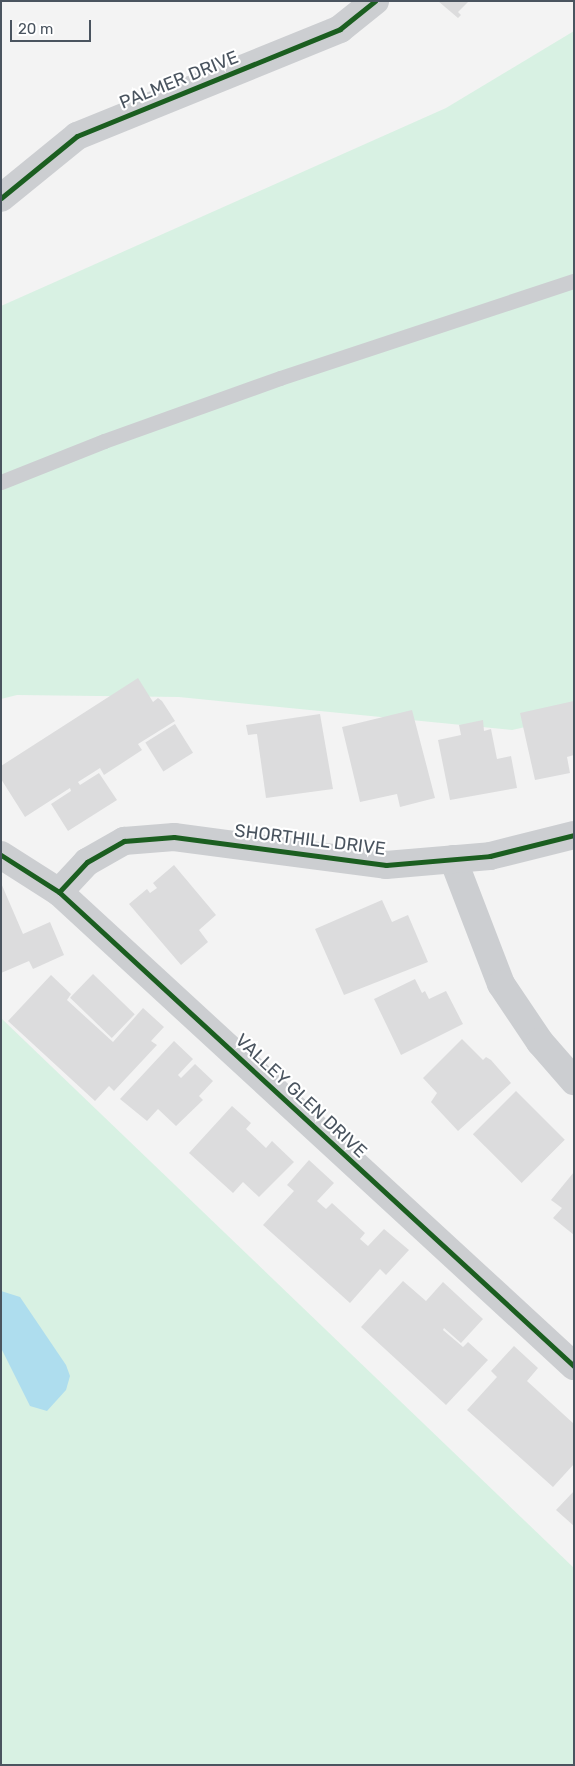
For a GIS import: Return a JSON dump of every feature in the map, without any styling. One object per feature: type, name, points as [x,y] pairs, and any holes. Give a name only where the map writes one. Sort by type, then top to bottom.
[{"type":"street","name":"PALMER DRIVE","points":[[1,198],[76,136],[340,29],[375,1]]},
{"type":"street","name":"SHORTHILL DRIVE","points":[[59,892],[87,862],[124,841],[174,837],[386,865],[490,856],[574,834]]},
{"type":"street","name":"VALLEY GLEN DRIVE","points":[[1,856],[59,892],[574,1366]]},
{"type":"street","points":[[453,859],[501,984],[540,1042],[574,1081]]},
{"type":"lane","points":[[1,482],[104,441],[270,382],[574,281]]},
{"type":"green space","points":[[574,31],[574,716],[512,730],[179,697],[17,695],[1,699],[1,306],[446,108]]},
{"type":"green space","points":[[1,1018],[574,1568],[574,1765],[1,1765]]},
{"type":"water","points":[[1,1291],[20,1297],[66,1365],[70,1376],[66,1390],[47,1411],[30,1406],[1,1348]]},
{"type":"building","points":[[438,1],[469,1],[458,12],[461,15],[458,18]]},
{"type":"building","points":[[138,678],[153,702],[158,698],[162,701],[175,721],[138,744],[142,750],[104,775],[100,768],[78,782],[80,785],[99,773],[117,800],[68,831],[51,804],[71,791],[70,788],[25,817],[1,779],[1,766]]},
{"type":"building","points":[[574,701],[574,755],[567,757],[570,773],[535,780],[520,713]]},
{"type":"building","points":[[412,710],[435,798],[400,807],[397,794],[360,802],[342,727]]},
{"type":"building","points":[[320,714],[333,789],[266,798],[257,734],[248,735],[246,725]]},
{"type":"building","points":[[483,720],[484,731],[491,729],[497,759],[511,756],[517,788],[450,800],[438,740],[461,735],[459,725]]},
{"type":"building","points":[[175,724],[193,753],[163,771],[145,743]]},
{"type":"building","points":[[174,865],[216,915],[199,930],[208,942],[181,965],[129,904],[147,889],[150,893],[157,888],[153,883]]},
{"type":"building","points":[[1,883],[23,934],[50,922],[64,955],[33,969],[29,961],[1,973]]},
{"type":"building","points":[[382,900],[392,922],[408,915],[428,962],[344,995],[315,929]]},
{"type":"building","points":[[93,974],[135,1014],[112,1038],[70,998]]},
{"type":"building","points":[[51,975],[71,994],[67,1000],[113,1042],[143,1008],[164,1027],[151,1041],[157,1045],[114,1091],[109,1086],[95,1101],[8,1021]]},
{"type":"building","points":[[415,979],[422,993],[425,991],[429,999],[446,991],[463,1024],[401,1055],[374,999]]},
{"type":"building","points":[[462,1039],[483,1060],[486,1057],[491,1060],[511,1083],[458,1131],[431,1102],[437,1093],[423,1078]]},
{"type":"building","points":[[174,1041],[193,1059],[178,1075],[181,1078],[195,1064],[213,1081],[199,1096],[203,1100],[176,1126],[158,1109],[147,1121],[120,1099]]},
{"type":"building","points":[[516,1091],[565,1140],[522,1183],[473,1134]]},
{"type":"building","points":[[232,1106],[251,1123],[246,1129],[266,1148],[272,1141],[294,1162],[259,1197],[243,1182],[233,1193],[189,1153]]},
{"type":"building","points":[[309,1160],[334,1183],[317,1201],[326,1209],[332,1203],[365,1233],[360,1239],[368,1246],[384,1229],[409,1250],[386,1275],[380,1269],[350,1303],[263,1225],[294,1191],[287,1185]]},
{"type":"building","points":[[574,1172],[574,1235],[553,1218],[562,1208],[551,1200]]},
{"type":"building","points":[[403,1281],[426,1301],[443,1282],[483,1319],[461,1343],[444,1328],[443,1330],[463,1347],[468,1342],[488,1360],[446,1405],[361,1327]]},
{"type":"building","points":[[514,1346],[538,1368],[527,1381],[574,1424],[574,1464],[553,1487],[467,1410],[497,1377],[491,1371]]},
{"type":"building","points":[[574,1491],[574,1526],[556,1510]]},
{"type":"cycle path","points":[[1,198],[77,136],[340,29],[375,1]]},
{"type":"cycle path","points":[[59,892],[87,862],[124,841],[174,837],[386,865],[490,856],[574,835]]},
{"type":"cycle path","points":[[1,855],[59,892],[574,1366]]}]
